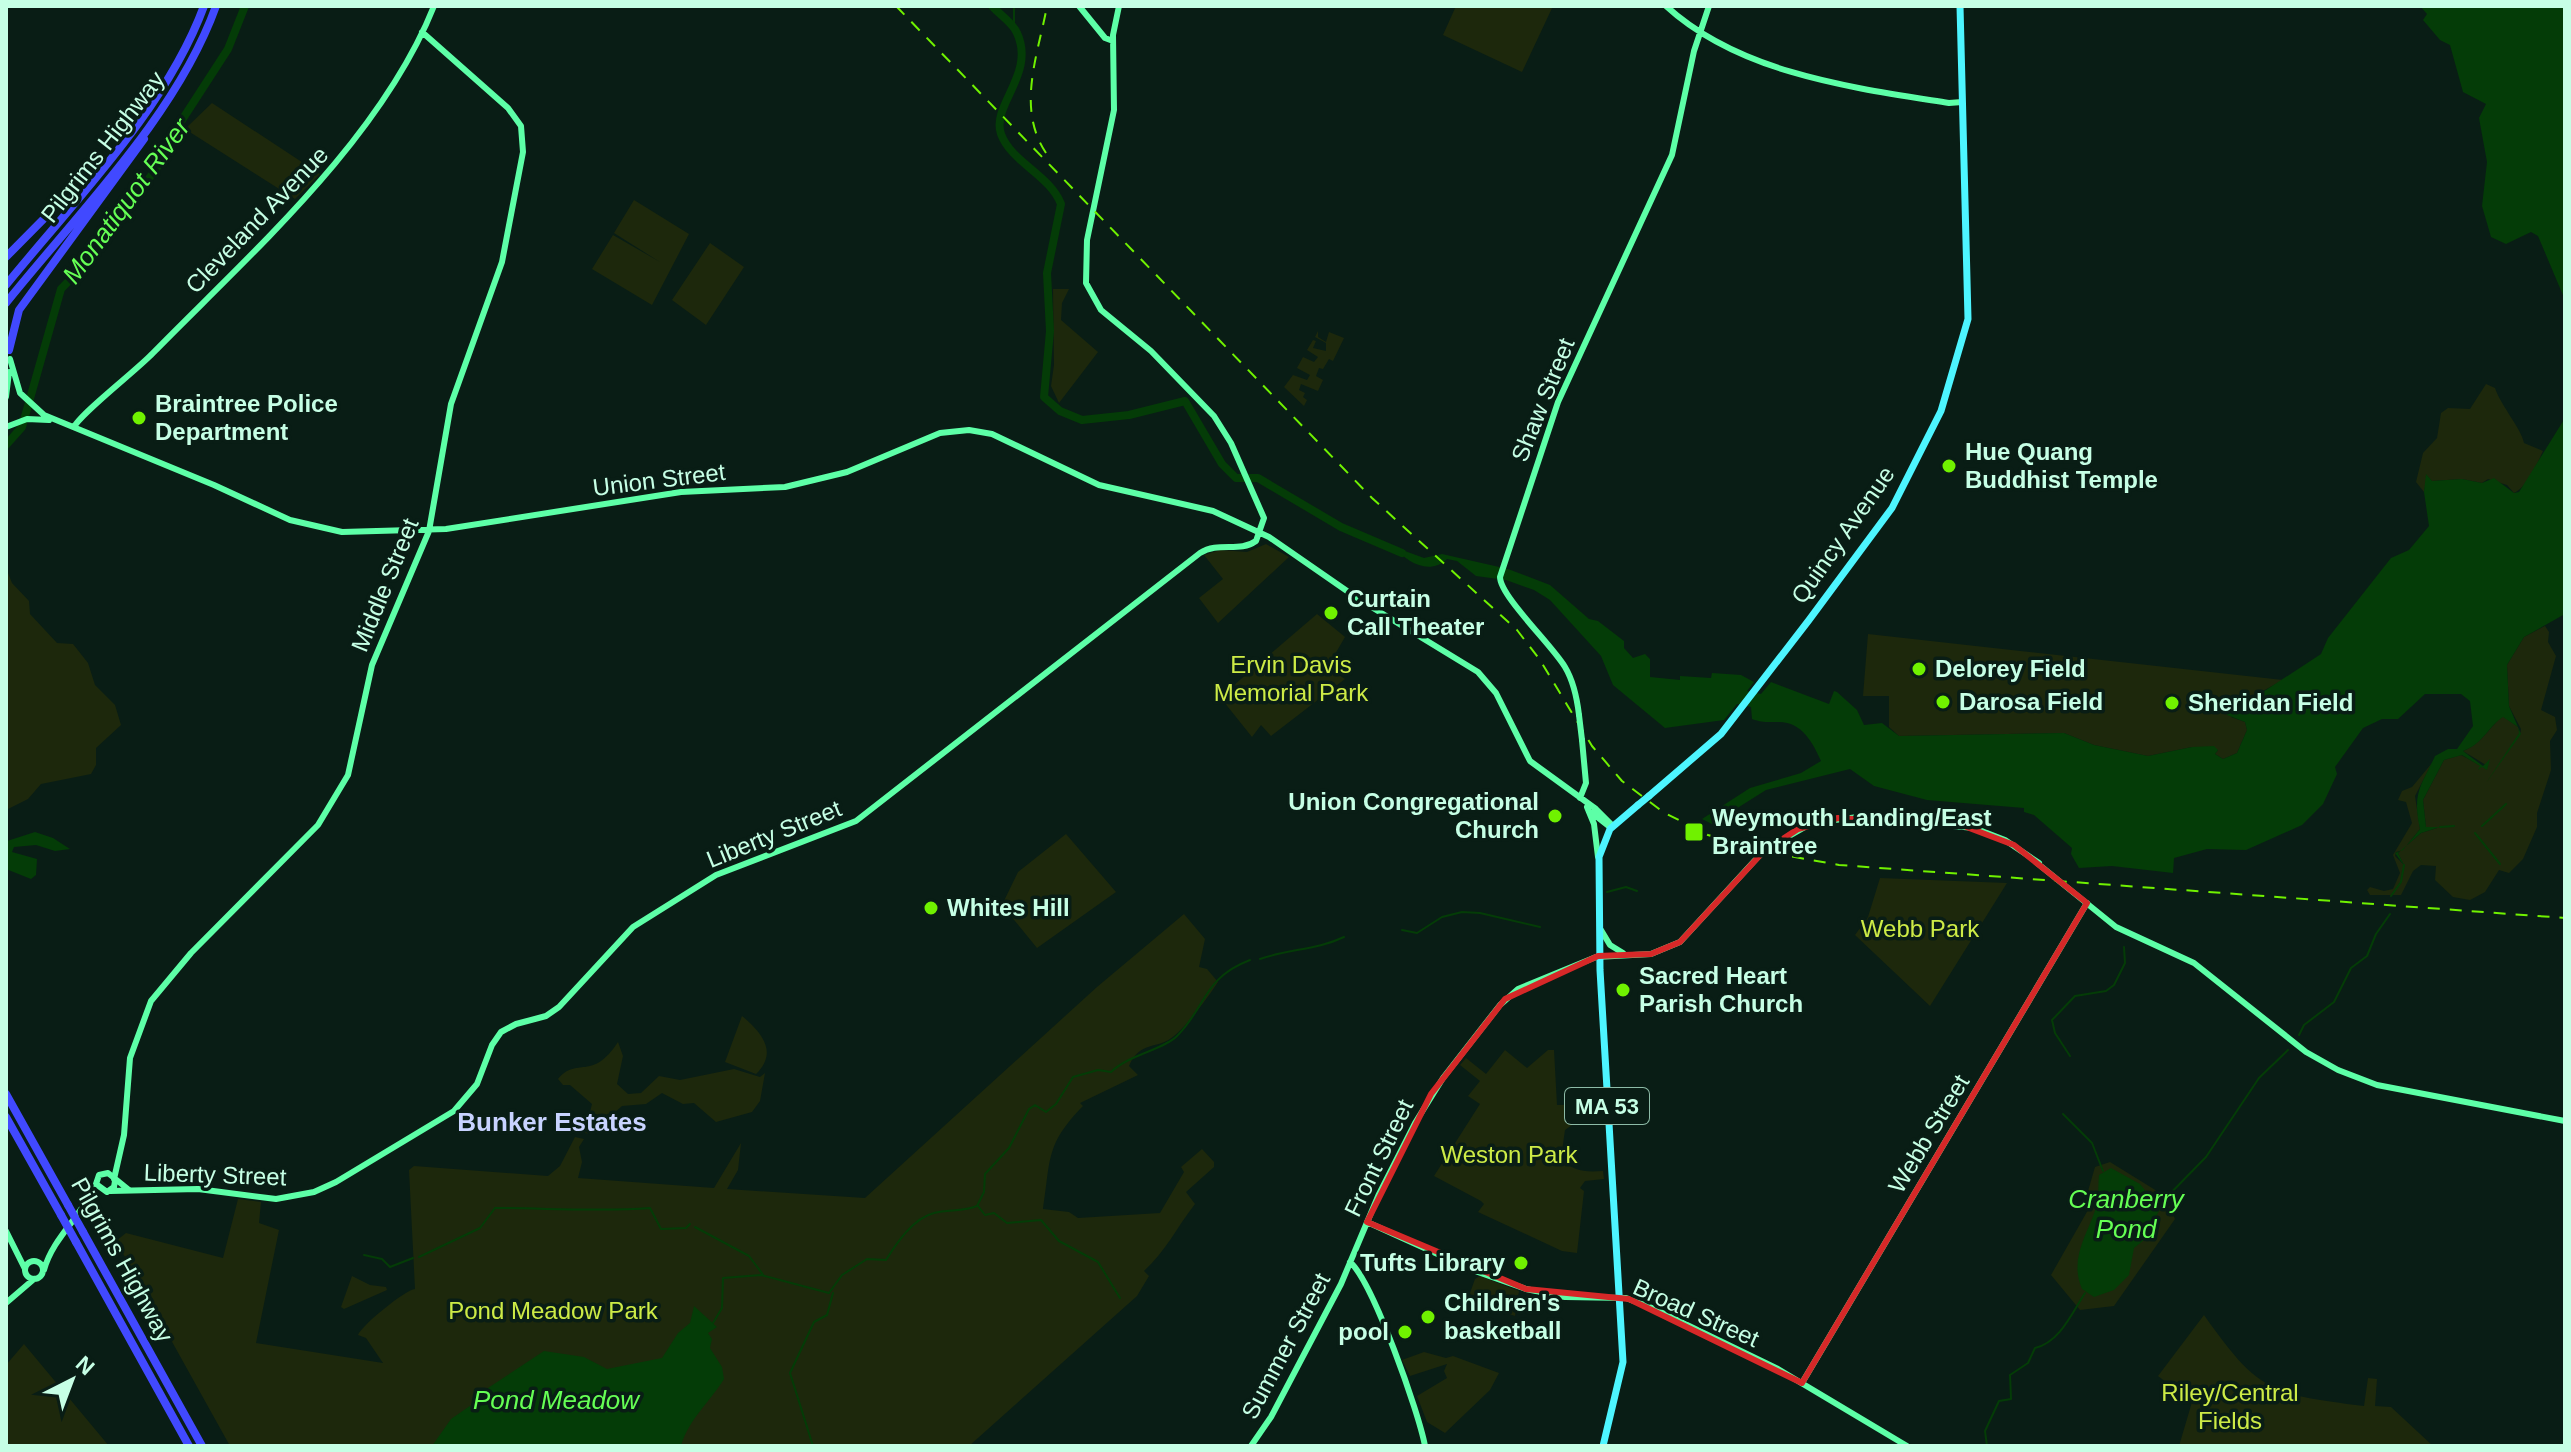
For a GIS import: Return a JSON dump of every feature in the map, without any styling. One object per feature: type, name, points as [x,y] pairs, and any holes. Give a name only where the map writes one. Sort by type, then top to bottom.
[{"type":"highway","name":"Pilgrims Highway","points":[[6,285],[127,135],[176,67],[204,6]]},
{"type":"highway","name":"Pilgrims Highway","points":[[6,303],[170,97],[192,61],[216,6]]},
{"type":"highway","points":[[8,350],[19,310],[133,156],[170,97]]},
{"type":"highway","points":[[6,257],[127,135]]},
{"type":"highway","name":"Pilgrims Highway","points":[[6,1094],[202,1446]]},
{"type":"highway","name":"Pilgrims Highway","points":[[6,1117],[189,1446]]},
{"type":"main road","points":[[422,32],[434,6]]},
{"type":"main road","points":[[1079,6],[1106,39],[1113,41]]},
{"type":"main road","points":[[1119,6],[1113,41],[1114,110],[1086,244],[1086,283],[1099,308],[1151,351],[1211,412],[1231,443],[1264,518],[1261,532]]},
{"type":"main road","points":[[1666,6],[1700,31],[1770,65],[1811,79],[1949,103],[1962,102]]},
{"type":"main road","name":"Shaw Street","points":[[1580,798],[1586,783],[1574,689],[1564,665],[1506,595],[1500,583],[1561,395],[1672,155],[1700,31],[1709,6]]},
{"type":"main road","name":"Quincy Avenue","points":[[1612,827],[1714,741],[1755,691],[1892,508],[1945,401],[1967,323],[1960,6]]},
{"type":"main road","name":"Cleveland Avenue","points":[[77,429],[337,164],[367,122],[422,32]]},
{"type":"main road","name":"Middle Street","points":[[108,1191],[115,1180],[120,1154],[130,1058],[146,1010],[175,970],[314,829],[337,798],[355,756],[373,660],[429,531],[450,411],[502,262],[524,138],[514,114],[422,32]]},
{"type":"main road","points":[[6,397],[8,350]]},
{"type":"main road","name":"Union Street","points":[[8,350],[22,397],[36,411],[312,527],[342,532],[429,531],[666,494],[807,483],[852,470],[931,435],[964,430],[1001,438],[1104,487],[1208,510],[1261,532],[1360,600],[1478,672],[1498,696],[1528,758],[1580,798]]},
{"type":"main road","name":"Union Street","points":[[9,426],[33,419],[56,421]]},
{"type":"main road","name":"Liberty Street","points":[[108,1191],[198,1189],[273,1199],[314,1192],[336,1182],[454,1111],[475,1087],[492,1045],[501,1032],[556,1010],[633,927],[720,873],[856,821],[1197,555],[1216,546],[1248,546],[1261,532]]},
{"type":"main road","points":[[1580,798],[1602,824],[1612,827]]},
{"type":"main road","points":[[1580,798],[1612,827]]},
{"type":"main road","points":[[1587,807],[1594,824],[1599,863]]},
{"type":"main road","points":[[1600,955],[1654,953],[1686,938],[1758,857],[1807,825],[1858,817],[1974,828],[2005,840],[2128,934],[2194,963],[2306,1052],[2347,1074],[2444,1099],[2565,1121]]},
{"type":"main road","name":"MA 53","points":[[1603,1446],[1623,1372],[1599,923],[1600,847],[1612,827]]},
{"type":"main road","name":"Webb Street","points":[[1802,1383],[2087,903]]},
{"type":"main road","points":[[1599,923],[1610,945],[1627,955]]},
{"type":"main road","name":"Front Street","points":[[1350,1262],[1431,1094],[1500,1005],[1518,989],[1600,955]]},
{"type":"main road","points":[[6,1303],[25,1270],[52,1248],[85,1205],[99,1175],[105,1173],[120,1154]]},
{"type":"main road","name":"Liberty Street","points":[[105,1173],[132,1191]]},
{"type":"main road","points":[[85,1205],[108,1191],[96,1184]]},
{"type":"main road","name":"Broad Street","points":[[1367,1222],[1475,1271],[1526,1289],[1565,1297],[1619,1297],[1674,1318],[1802,1383],[1907,1446]]},
{"type":"main road","points":[[6,1231],[25,1270],[34,1279]]},
{"type":"main road","points":[[12,1242],[44,1270]]},
{"type":"main road","points":[[15,1292],[41,1277],[52,1248]]},
{"type":"main road","points":[[1350,1262],[1367,1285],[1418,1416],[1425,1446]]},
{"type":"main road","name":"Summer Street","points":[[1251,1446],[1271,1417],[1350,1262]]},
{"type":"highlighted area","points":[[1838,818],[1964,826],[2014,845],[2087,903],[1802,1383],[1629,1299],[1526,1289],[1367,1222],[1431,1094],[1505,999],[1598,956],[1651,954],[1680,942],[1763,852],[1798,829]]},
{"type":"green space","points":[[1456,6],[1553,6],[1522,72],[1443,35]]},
{"type":"green space","points":[[212,103],[320,174],[295,199],[185,129]]},
{"type":"green space","points":[[634,200],[689,234],[652,305],[592,269],[613,235],[660,262],[614,233]]},
{"type":"green space","points":[[710,243],[744,267],[706,325],[672,300]]},
{"type":"green space","points":[[1053,289],[1069,289],[1062,303],[1061,320],[1098,352],[1059,403],[1051,386],[1054,365]]},
{"type":"green space","points":[[1318,331],[1318,337],[1326,342],[1329,332],[1344,338],[1333,361],[1329,359],[1323,369],[1319,368],[1316,376],[1323,380],[1318,391],[1301,384],[1299,390],[1305,393],[1303,397],[1307,400],[1304,406],[1284,387],[1293,375],[1307,380],[1310,375],[1297,368],[1303,357],[1314,362],[1318,357],[1307,350],[1313,340],[1316,341],[1313,348],[1326,351],[1326,343],[1315,337]]},
{"type":"green space","points":[[2486,384],[2495,388],[2524,443],[2543,451],[2531,475],[2514,493],[2507,485],[2488,479],[2482,483],[2462,479],[2432,481],[2427,476],[2424,492],[2416,482],[2423,453],[2437,438],[2441,413],[2448,408],[2470,409]]},
{"type":"green space","points":[[1266,544],[1289,557],[1218,623],[1199,598],[1223,579],[1204,555],[1220,550],[1247,552]]},
{"type":"green space","points":[[6,568],[12,583],[29,601],[30,614],[57,643],[73,644],[88,663],[95,685],[115,705],[121,725],[96,748],[96,765],[91,774],[41,784],[28,799],[6,810]]},
{"type":"green space","name":"Ervin Davis Memorial Park","points":[[1317,614],[1345,637],[1327,668],[1345,679],[1271,736],[1261,725],[1252,737],[1220,697]]},
{"type":"green space","points":[[2545,626],[2549,632],[2548,642],[2556,656],[2541,710],[2555,717],[2557,730],[2550,741],[2551,770],[2537,813],[2537,827],[2523,859],[2509,873],[2499,870],[2485,892],[2470,900],[2453,897],[2435,880],[2436,866],[2421,865],[2413,871],[2401,895],[2370,895],[2367,890],[2370,887],[2384,891],[2393,889],[2400,873],[2393,855],[2412,823],[2406,802],[2398,800],[2402,791],[2412,787],[2432,763],[2415,796],[2420,829],[2407,845],[2421,833],[2437,828],[2426,827],[2423,800],[2444,760],[2461,755],[2487,769],[2486,765],[2463,751],[2480,740],[2503,716],[2518,727],[2520,735],[2521,729],[2509,706],[2507,665],[2524,637]]},
{"type":"green space","points":[[1868,634],[2283,680],[2252,697],[2231,717],[2245,722],[2247,730],[2237,753],[2223,759],[2215,754],[2218,750],[2192,747],[2148,756],[2094,745],[2064,733],[1899,736],[1889,727],[1889,696],[1863,696]]},
{"type":"green space","points":[[1066,834],[1116,892],[1037,948],[1002,905],[1018,872]]},
{"type":"green space","name":"Webb Park","points":[[1880,878],[2007,883],[1930,1006],[1855,935],[1868,917]]},
{"type":"green space","name":"Pond Meadow Park","points":[[1184,914],[1205,939],[1199,967],[1207,969],[1218,982],[1179,1031],[1168,1040],[1138,1052],[1129,1066],[1138,1075],[1080,1103],[1083,1106],[1062,1132],[1052,1153],[1043,1209],[1069,1212],[1078,1218],[1160,1213],[1184,1172],[1181,1167],[1202,1149],[1214,1162],[1214,1167],[1186,1192],[1195,1204],[1144,1271],[1149,1276],[1137,1296],[969,1446],[230,1446],[116,1241],[126,1233],[223,1258],[238,1199],[261,1202],[259,1223],[279,1230],[256,1343],[383,1363],[366,1338],[358,1335],[384,1309],[415,1289],[409,1170],[414,1166],[548,1176],[560,1166],[575,1137],[584,1139],[579,1147],[582,1162],[578,1178],[714,1188],[741,1143],[738,1170],[727,1189],[865,1198],[1097,987]]},
{"type":"green space","points":[[742,1016],[761,1036],[767,1050],[763,1066],[756,1074],[725,1062]]},
{"type":"green space","points":[[618,1042],[623,1056],[617,1084],[628,1094],[641,1093],[659,1076],[680,1080],[734,1069],[760,1077],[765,1073],[760,1101],[752,1112],[716,1122],[694,1103],[683,1104],[662,1093],[646,1104],[622,1106],[590,1134],[580,1132],[587,1124],[592,1104],[558,1079],[572,1069],[600,1061]]},
{"type":"green space","name":"Weston Park","points":[[1505,1050],[1527,1068],[1548,1050],[1554,1050],[1557,1105],[1602,1104],[1565,1130],[1561,1158],[1580,1170],[1603,1171],[1604,1179],[1585,1181],[1580,1188],[1584,1191],[1577,1253],[1562,1251],[1478,1212],[1484,1204],[1481,1201],[1434,1176],[1480,1104],[1468,1096],[1480,1081],[1460,1065],[1466,1058],[1486,1074]]},
{"type":"green space","name":"Cranberry Pond","points":[[2110,1162],[2165,1196],[2175,1219],[2114,1306],[2080,1310],[2051,1275],[2092,1203],[2086,1198],[2095,1167]]},
{"type":"green space","points":[[352,1276],[370,1285],[386,1287],[387,1290],[344,1309],[341,1307]]},
{"type":"green space","points":[[1480,1276],[1519,1291],[1515,1316],[1474,1302],[1470,1293],[1475,1279]]},
{"type":"green space","name":"Riley/Central Fields","points":[[2204,1315],[2254,1375],[2287,1392],[2364,1406],[2368,1378],[2377,1379],[2375,1406],[2391,1407],[2433,1446],[2179,1446],[2192,1402],[2158,1376]]},
{"type":"green space","points":[[24,1344],[109,1446],[6,1446],[6,1365]]},
{"type":"green space","points":[[1424,1352],[1446,1358],[1453,1356],[1499,1373],[1490,1390],[1445,1433],[1427,1422],[1417,1396],[1447,1378],[1444,1371],[1447,1364],[1410,1376],[1402,1360]]},
{"type":"water","points":[[2420,6],[2565,6],[2565,300],[2538,236],[2531,232],[2506,244],[2491,237],[2482,206],[2487,162],[2479,118],[2486,104],[2463,92],[2450,45],[2440,40],[2423,20],[2427,14]]},
{"type":"water","points":[[2565,418],[2565,614],[2524,637],[2507,665],[2509,706],[2518,727],[2503,717],[2475,744],[2463,751],[2483,766],[2490,759],[2487,770],[2482,767],[2478,770],[2480,766],[2462,755],[2444,760],[2423,800],[2426,827],[2440,827],[2421,833],[2407,845],[2420,829],[2418,798],[2435,756],[2448,749],[2457,749],[2473,726],[2470,701],[2461,694],[2425,694],[2398,719],[2382,719],[2363,728],[2335,767],[2337,774],[2323,804],[2302,825],[2246,850],[2207,849],[2174,858],[2173,873],[2112,866],[2079,868],[2071,854],[2072,848],[2034,815],[2024,812],[2024,808],[1927,800],[1874,786],[1850,769],[1766,790],[1712,824],[1702,819],[1750,788],[1801,773],[1821,761],[1806,735],[1787,723],[1752,719],[1751,707],[1737,704],[1724,720],[1665,728],[1613,685],[1601,656],[1550,600],[1534,590],[1506,580],[1476,576],[1457,561],[1447,559],[1433,566],[1419,565],[1405,558],[1394,547],[1424,558],[1442,554],[1508,569],[1550,585],[1589,619],[1598,621],[1624,641],[1624,648],[1633,658],[1645,654],[1650,659],[1650,677],[1680,680],[1680,676],[1711,678],[1712,673],[1741,675],[1754,682],[1747,691],[1761,694],[1771,682],[1829,704],[1834,691],[1857,710],[1864,725],[1882,723],[1899,736],[2064,733],[2094,745],[2148,756],[2214,746],[2218,750],[2215,754],[2223,759],[2237,753],[2247,730],[2245,722],[2227,715],[2229,706],[2240,707],[2321,654],[2328,638],[2391,558],[2409,550],[2429,526],[2424,492],[2426,474],[2432,481],[2462,479],[2482,483],[2494,478],[2514,493],[2519,492]]},
{"type":"water","points":[[2518,727],[2521,734],[2486,783],[2519,733]]},
{"type":"water","points":[[35,832],[53,838],[70,849],[55,851],[36,845],[14,847],[12,852],[37,859],[36,875],[31,879],[6,869],[7,841]]},
{"type":"water","name":"Cranberry Pond","points":[[2111,1168],[2140,1184],[2160,1209],[2144,1240],[2134,1248],[2129,1275],[2114,1290],[2094,1297],[2082,1289],[2078,1278],[2078,1257],[2096,1208],[2099,1175]]},
{"type":"water","name":"Pond Meadow","points":[[694,1306],[717,1327],[708,1333],[712,1339],[710,1348],[722,1367],[724,1379],[694,1419],[681,1446],[432,1446],[451,1419],[480,1399],[488,1388],[544,1351],[584,1357],[607,1369],[662,1358],[678,1333],[690,1323]]},
{"type":"waterway","name":"Monatiquot River","points":[[6,445],[22,427],[61,289],[88,261],[164,158],[182,120],[228,49],[245,6]]},
{"type":"waterway","name":"Monatiquot River","points":[[992,6],[1015,29],[1021,48],[1018,75],[1002,112],[1001,134],[1013,153],[1048,185],[1061,204],[1047,273],[1050,331],[1044,397],[1060,411],[1082,420],[1129,415],[1185,401],[1222,464],[1236,478],[1258,478],[1341,527],[1402,553]]},
{"type":"waterway","points":[[1014,6],[1014,28]]},
{"type":"waterway","points":[[2482,826],[2506,804]]},
{"type":"waterway","points":[[2440,827],[2454,826]]},
{"type":"waterway","points":[[2475,833],[2500,864]]},
{"type":"waterway","points":[[2391,896],[2401,882],[2404,865]]},
{"type":"waterway","points":[[1607,892],[1626,887],[1637,891]]},
{"type":"waterway","points":[[1402,930],[1417,933],[1442,917],[1462,912],[1480,913],[1540,927]]},
{"type":"waterway","points":[[2299,1035],[2304,1025],[2334,1002],[2351,968],[2367,956],[2376,934],[2390,914]]},
{"type":"waterway","points":[[1260,959],[1323,945],[1344,937]]},
{"type":"waterway","points":[[2070,1056],[2055,1033],[2052,1020],[2075,996],[2106,991],[2114,985],[2125,963],[2124,947]]},
{"type":"waterway","points":[[713,1323],[722,1308],[723,1278],[761,1275],[829,1293],[842,1275],[867,1259],[886,1260],[919,1220],[939,1212],[977,1206],[984,1192],[985,1174],[1009,1148],[1029,1109],[1035,1105],[1046,1112],[1056,1104],[1073,1077],[1098,1070],[1111,1072],[1127,1061],[1171,1041],[1187,1025],[1214,984],[1223,975],[1250,960]]},
{"type":"waterway","points":[[2159,1205],[2206,1157],[2259,1078],[2288,1050]]},
{"type":"waterway","points":[[2063,1114],[2092,1143],[2103,1171]]},
{"type":"waterway","points":[[978,1206],[985,1215],[994,1213],[1007,1223],[1041,1220],[1059,1241],[1098,1262],[1120,1298]]},
{"type":"waterway","points":[[419,1257],[480,1228],[495,1208],[650,1208],[661,1229],[686,1228],[690,1224]]},
{"type":"waterway","points":[[695,1227],[749,1256],[764,1276]]},
{"type":"waterway","points":[[364,1255],[382,1259],[390,1267],[413,1258]]},
{"type":"waterway","points":[[813,1446],[790,1373],[814,1322],[827,1315],[833,1293]]},
{"type":"waterway","points":[[1987,1446],[1985,1431],[1999,1401],[2011,1399],[2010,1375],[2028,1363],[2035,1348],[2052,1340],[2085,1293]]},
{"type":"railway","points":[[896,6],[1372,498],[1517,630],[1540,660],[1592,746],[1622,781],[1663,812],[1708,835],[1756,850],[1839,865],[2565,918]]},
{"type":"railway","points":[[1046,153],[1037,136],[1031,100],[1035,62],[1047,6]]},
{"type":"place","name":"Braintree Police Department","points":[[139,418]]},
{"type":"place","name":"Hue Quang Buddhist Temple","points":[[1949,466]]},
{"type":"place","name":"Curtain Call Theater","points":[[1331,613]]},
{"type":"place","name":"Delorey Field","points":[[1919,669]]},
{"type":"place","name":"Darosa Field","points":[[1943,702]]},
{"type":"place","name":"Sheridan Field","points":[[2172,703]]},
{"type":"place","name":"Union Congregational Church","points":[[1555,816]]},
{"type":"place","name":"Weymouth Landing/East Braintree","points":[[1694,832]]},
{"type":"place","name":"Whites Hill","points":[[931,908]]},
{"type":"place","name":"Sacred Heart Parish Church","points":[[1623,990]]},
{"type":"place","name":"Tufts Library","points":[[1521,1263]]},
{"type":"place","name":"Children's basketball","points":[[1428,1317]]},
{"type":"place","name":"pool","points":[[1405,1332]]},
{"type":"district","name":"Bunker Estates","points":[[552,1122]]}]
